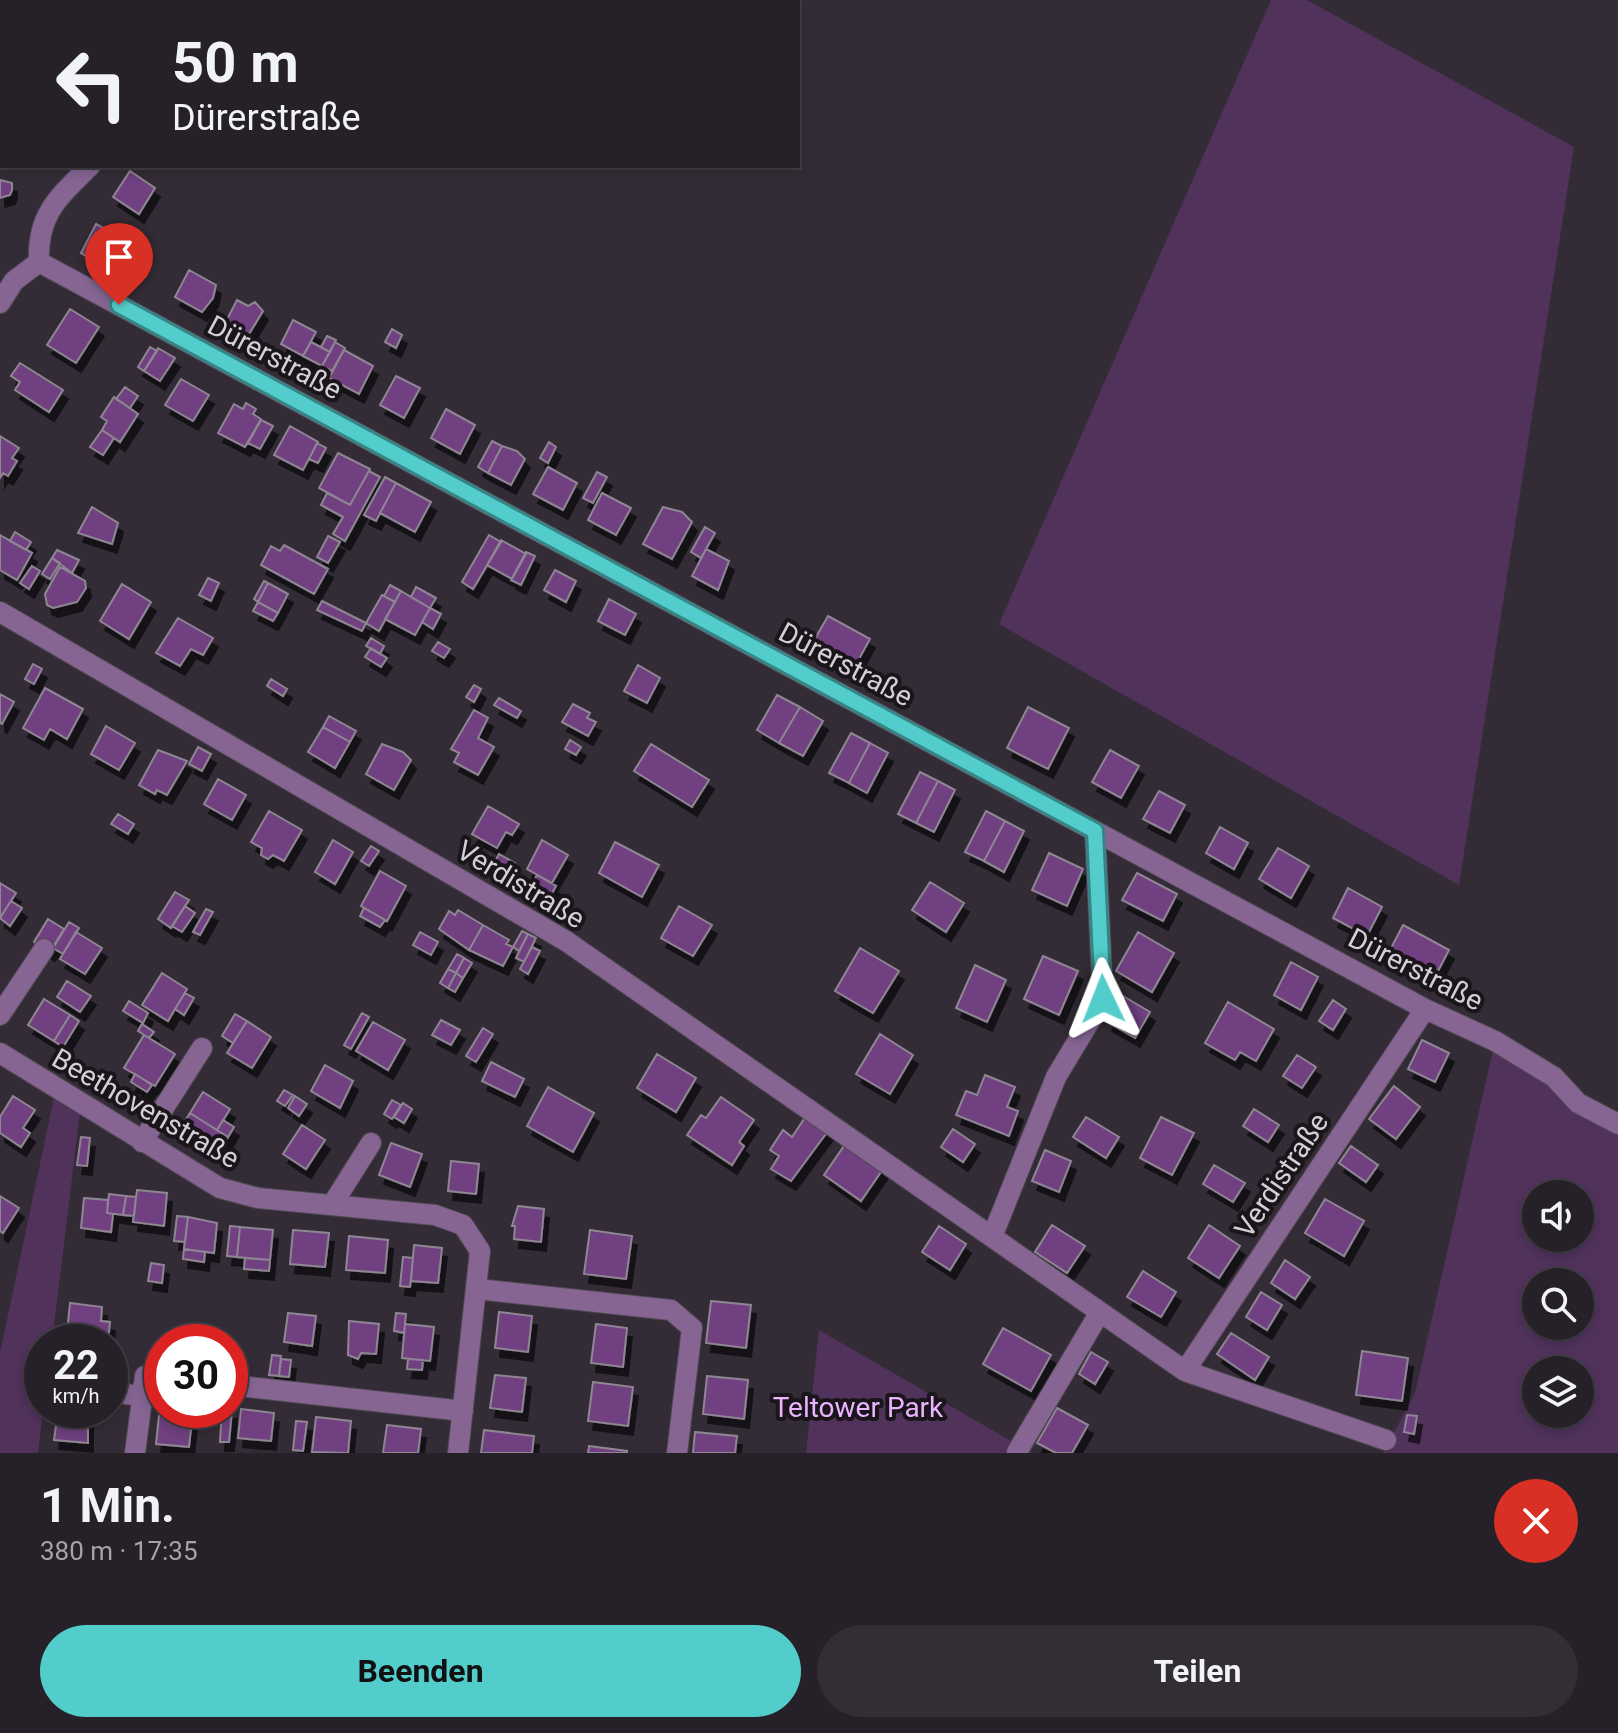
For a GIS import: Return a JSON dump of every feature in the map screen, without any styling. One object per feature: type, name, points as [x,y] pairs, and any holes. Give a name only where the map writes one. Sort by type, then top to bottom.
[{"type":"street","points":[[0,303],[14,281],[39,262],[38,241],[44,218],[88,168]]},
{"type":"street","name":"Dürerstraße","points":[[39,262],[1425,1009],[1495,1041],[1554,1077],[1578,1103],[1618,1124]]},
{"type":"street","name":"Verdistraße","points":[[0,612],[566,941],[1185,1371],[1386,1440]]},
{"type":"street","points":[[992,1237],[1056,1077],[1103,999],[1095,831]]},
{"type":"street","points":[[0,1015],[44,949]]},
{"type":"street","name":"Verdistraße","points":[[1185,1371],[1425,1009]]},
{"type":"street","points":[[142,1142],[202,1048]]},
{"type":"street","name":"Beethovenstraße","points":[[0,1053],[220,1188],[258,1198],[435,1215],[463,1225],[480,1251],[458,1453]]},
{"type":"street","points":[[332,1205],[371,1143]]},
{"type":"street","points":[[477,1289],[671,1310],[692,1328],[677,1453]]},
{"type":"street","points":[[1017,1452],[1100,1312]]},
{"type":"street","points":[[135,1453],[144,1383]]},
{"type":"street","points":[[248,1387],[463,1411]]},
{"type":"street","points":[[128,1394],[142,1396]]},
{"type":"green space","points":[[1271,0],[1307,0],[1574,147],[1459,885],[999,624]]},
{"type":"green space","points":[[1495,1041],[1618,1124],[1618,1453],[1383,1453],[1415,1393]]},
{"type":"green space","points":[[56,1088],[81,1104],[54,1324],[24,1324],[24,1428],[41,1428],[38,1453],[0,1453],[0,1353]]},
{"type":"green space","name":"Teltower Park","points":[[819,1330],[1032,1453],[806,1453]]},
{"type":"building","points":[[130,171],[155,188],[139,214],[113,197]]},
{"type":"building","points":[[0,180],[12,183],[10,195],[0,198]]},
{"type":"building","points":[[96,224],[119,236],[115,244],[124,249],[115,266],[105,261],[103,266],[81,253]]},
{"type":"building","points":[[189,270],[216,285],[213,298],[202,312],[175,297]]},
{"type":"building","points":[[237,300],[248,306],[255,302],[263,311],[246,339],[223,327]]},
{"type":"building","points":[[70,309],[99,327],[76,363],[47,345]]},
{"type":"building","points":[[293,320],[316,332],[303,356],[281,344]]},
{"type":"building","points":[[392,329],[402,335],[396,348],[385,342]]},
{"type":"building","points":[[327,336],[336,340],[330,352],[321,347]]},
{"type":"building","points":[[311,342],[330,352],[322,366],[303,356]]},
{"type":"building","points":[[335,342],[345,348],[332,371],[322,366]]},
{"type":"building","points":[[150,347],[157,351],[144,371],[138,367]]},
{"type":"building","points":[[158,348],[175,358],[160,381],[144,371]]},
{"type":"building","points":[[344,350],[373,366],[359,394],[329,378]]},
{"type":"building","points":[[20,363],[63,390],[49,412],[15,390],[20,382],[11,376]]},
{"type":"building","points":[[396,376],[420,388],[404,418],[380,405]]},
{"type":"building","points":[[181,379],[209,395],[193,421],[165,405]]},
{"type":"building","points":[[125,387],[138,396],[130,408],[116,399]]},
{"type":"building","points":[[114,397],[138,414],[120,442],[102,430],[107,421],[101,417]]},
{"type":"building","points":[[246,403],[256,409],[253,414],[261,419],[245,447],[218,433],[234,404],[243,409]]},
{"type":"building","points":[[446,409],[475,425],[460,454],[431,438]]},
{"type":"building","points":[[261,420],[273,426],[260,449],[248,443]]},
{"type":"building","points":[[290,426],[318,442],[303,470],[274,455]]},
{"type":"building","points":[[102,430],[114,438],[103,455],[90,447]]},
{"type":"building","points":[[0,436],[19,448],[12,458],[17,461],[8,476],[3,473],[0,478]]},
{"type":"building","points":[[492,441],[502,446],[488,473],[478,467]]},
{"type":"building","points":[[549,442],[556,447],[548,463],[540,458]]},
{"type":"building","points":[[317,443],[326,448],[318,463],[309,459]]},
{"type":"building","points":[[502,446],[517,451],[525,459],[511,485],[488,473]]},
{"type":"building","points":[[338,453],[370,469],[350,505],[319,488]]},
{"type":"building","points":[[548,467],[577,483],[563,510],[533,494]]},
{"type":"building","points":[[369,471],[380,477],[345,541],[333,534],[343,517],[321,505],[327,493],[350,505]]},
{"type":"building","points":[[597,472],[607,477],[593,503],[583,498]]},
{"type":"building","points":[[385,477],[396,483],[376,521],[364,515]]},
{"type":"building","points":[[396,483],[431,502],[415,532],[380,513]]},
{"type":"building","points":[[602,493],[631,508],[616,535],[588,520]]},
{"type":"building","points":[[92,507],[118,523],[112,544],[78,533]]},
{"type":"building","points":[[663,507],[682,512],[692,522],[672,559],[643,544]]},
{"type":"building","points":[[705,527],[715,533],[701,558],[691,552]]},
{"type":"building","points":[[15,532],[31,542],[26,550],[10,541]]},
{"type":"building","points":[[0,535],[32,553],[17,580],[0,570]]},
{"type":"building","points":[[489,535],[501,542],[473,589],[462,582]]},
{"type":"building","points":[[328,536],[340,542],[328,563],[317,557]]},
{"type":"building","points":[[501,540],[526,554],[512,579],[487,565]]},
{"type":"building","points":[[284,545],[328,569],[314,594],[261,565],[271,546],[280,551]]},
{"type":"building","points":[[706,549],[729,561],[718,590],[692,576]]},
{"type":"building","points":[[57,550],[79,560],[72,573],[52,558]]},
{"type":"building","points":[[526,552],[535,556],[521,585],[511,580]]},
{"type":"building","points":[[52,558],[60,563],[50,579],[42,574]]},
{"type":"building","points":[[32,566],[40,571],[29,589],[20,583]]},
{"type":"building","points":[[60,567],[85,581],[86,588],[77,602],[53,608],[47,605],[45,594]]},
{"type":"building","points":[[555,570],[576,581],[566,602],[544,590]]},
{"type":"building","points":[[208,578],[219,583],[211,601],[199,595]]},
{"type":"building","points":[[264,581],[268,583],[258,602],[254,599]]},
{"type":"building","points":[[268,583],[288,594],[278,613],[258,602]]},
{"type":"building","points":[[122,584],[151,602],[129,639],[100,621]]},
{"type":"building","points":[[390,585],[401,591],[395,602],[384,596]]},
{"type":"building","points":[[416,587],[436,598],[430,608],[411,597]]},
{"type":"building","points":[[401,591],[430,608],[415,635],[385,619]]},
{"type":"building","points":[[382,595],[395,602],[379,631],[366,623]]},
{"type":"building","points":[[609,599],[636,614],[625,635],[598,621]]},
{"type":"building","points":[[322,601],[366,623],[362,631],[317,610]]},
{"type":"building","points":[[258,602],[278,613],[273,621],[253,611]]},
{"type":"building","points":[[430,608],[441,614],[433,629],[422,622]]},
{"type":"building","points":[[828,616],[870,639],[854,668],[812,644]]},
{"type":"building","points":[[178,618],[213,638],[203,655],[191,649],[180,666],[156,653]]},
{"type":"building","points":[[371,638],[384,646],[380,654],[366,646]]},
{"type":"building","points":[[438,642],[450,649],[444,658],[432,651]]},
{"type":"building","points":[[371,648],[387,658],[381,667],[365,657]]},
{"type":"building","points":[[33,664],[42,669],[34,684],[25,679]]},
{"type":"building","points":[[638,665],[660,678],[647,703],[624,691]]},
{"type":"building","points":[[271,679],[287,689],[283,696],[267,686]]},
{"type":"building","points":[[474,685],[481,689],[474,702],[466,697]]},
{"type":"building","points":[[45,688],[83,709],[67,739],[50,729],[44,740],[23,728]]},
{"type":"building","points":[[0,694],[14,702],[2,724],[0,723]]},
{"type":"building","points":[[777,695],[800,707],[779,743],[757,730]]},
{"type":"building","points":[[499,698],[521,711],[517,718],[494,705]]},
{"type":"building","points":[[573,704],[590,713],[587,718],[596,722],[588,736],[562,722]]},
{"type":"building","points":[[800,707],[823,721],[803,756],[779,743]]},
{"type":"building","points":[[1028,707],[1069,728],[1048,769],[1007,748]]},
{"type":"building","points":[[474,710],[488,718],[478,738],[494,747],[478,775],[454,762],[459,753],[451,749]]},
{"type":"building","points":[[329,716],[356,731],[350,742],[323,727]]},
{"type":"building","points":[[106,726],[135,743],[119,770],[91,754]]},
{"type":"building","points":[[323,727],[350,742],[335,768],[308,752]]},
{"type":"building","points":[[851,733],[870,743],[849,783],[829,773]]},
{"type":"building","points":[[570,740],[581,747],[576,755],[565,749]]},
{"type":"building","points":[[870,743],[888,753],[867,793],[849,783]]},
{"type":"building","points":[[382,744],[403,752],[411,760],[394,790],[366,774]]},
{"type":"building","points":[[651,744],[709,780],[692,807],[634,771]]},
{"type":"building","points":[[198,747],[211,754],[202,771],[189,764]]},
{"type":"building","points":[[158,750],[187,761],[167,795],[157,790],[155,794],[139,785]]},
{"type":"building","points":[[1110,750],[1139,766],[1121,798],[1092,782]]},
{"type":"building","points":[[920,772],[938,781],[916,823],[898,814]]},
{"type":"building","points":[[218,779],[246,795],[232,820],[204,804]]},
{"type":"building","points":[[938,781],[955,790],[934,832],[916,823]]},
{"type":"building","points":[[1159,791],[1185,805],[1170,833],[1143,819]]},
{"type":"building","points":[[488,806],[519,824],[512,835],[506,832],[497,848],[472,834]]},
{"type":"building","points":[[269,811],[302,830],[284,861],[273,855],[268,859],[261,855],[262,848],[251,842]]},
{"type":"building","points":[[986,811],[1005,821],[984,861],[965,852]]},
{"type":"building","points":[[118,814],[134,824],[128,834],[111,824]]},
{"type":"building","points":[[1005,821],[1024,831],[1004,872],[984,861]]},
{"type":"building","points":[[1220,827],[1248,843],[1234,869],[1206,853]]},
{"type":"building","points":[[333,840],[353,852],[335,884],[315,872]]},
{"type":"building","points":[[542,840],[568,855],[552,883],[527,869]]},
{"type":"building","points":[[615,842],[659,865],[642,897],[599,873]]},
{"type":"building","points":[[371,846],[379,851],[369,866],[361,861]]},
{"type":"building","points":[[1278,848],[1309,866],[1291,898],[1259,879]]},
{"type":"building","points":[[1049,853],[1083,869],[1067,906],[1032,890]]},
{"type":"building","points":[[499,854],[515,863],[507,876],[492,867]]},
{"type":"building","points":[[380,871],[406,886],[387,921],[361,906]]},
{"type":"building","points":[[1137,873],[1177,894],[1163,921],[1122,900]]},
{"type":"building","points":[[537,875],[556,886],[548,901],[528,891]]},
{"type":"building","points":[[930,882],[964,903],[946,932],[912,910]]},
{"type":"building","points":[[0,883],[16,893],[0,918]]},
{"type":"building","points":[[1348,888],[1382,907],[1367,936],[1333,918]]},
{"type":"building","points":[[175,892],[189,900],[171,928],[158,919]]},
{"type":"building","points":[[11,901],[22,908],[10,926],[0,918]]},
{"type":"building","points":[[185,906],[195,913],[182,932],[172,926]]},
{"type":"building","points":[[679,906],[712,925],[693,956],[661,938]]},
{"type":"building","points":[[364,908],[385,920],[380,927],[360,916]]},
{"type":"building","points":[[206,909],[213,912],[200,935],[193,932]]},
{"type":"building","points":[[458,910],[483,925],[469,950],[439,929],[449,911],[455,915]]},
{"type":"building","points":[[48,919],[64,929],[50,952],[34,942]]},
{"type":"building","points":[[69,922],[79,928],[63,954],[53,948]]},
{"type":"building","points":[[483,925],[509,940],[506,944],[513,947],[503,966],[469,950]]},
{"type":"building","points":[[1403,925],[1449,950],[1435,977],[1389,952]]},
{"type":"building","points":[[522,931],[528,934],[519,951],[513,947]]},
{"type":"building","points":[[76,932],[102,948],[85,974],[60,959]]},
{"type":"building","points":[[420,932],[438,942],[431,955],[413,945]]},
{"type":"building","points":[[1138,932],[1174,953],[1152,992],[1116,971]]},
{"type":"building","points":[[528,934],[536,938],[524,962],[516,958]]},
{"type":"building","points":[[532,947],[540,951],[528,974],[520,969]]},
{"type":"building","points":[[860,948],[899,971],[873,1013],[835,991]]},
{"type":"building","points":[[457,954],[464,958],[456,973],[448,969]]},
{"type":"building","points":[[1043,956],[1078,971],[1059,1015],[1024,999]]},
{"type":"building","points":[[464,958],[472,963],[463,978],[456,973]]},
{"type":"building","points":[[1291,962],[1318,977],[1301,1010],[1274,995]]},
{"type":"building","points":[[975,965],[1006,980],[987,1022],[956,1008]]},
{"type":"building","points":[[448,969],[456,973],[448,988],[440,983]]},
{"type":"building","points":[[162,973],[187,989],[168,1021],[142,1005]]},
{"type":"building","points":[[456,973],[463,978],[455,992],[448,988]]},
{"type":"building","points":[[67,981],[91,996],[80,1012],[57,997]]},
{"type":"building","points":[[185,993],[194,998],[184,1015],[175,1009]]},
{"type":"building","points":[[1123,996],[1150,1012],[1135,1038],[1107,1022]]},
{"type":"building","points":[[44,999],[70,1015],[54,1041],[28,1025]]},
{"type":"building","points":[[1333,1000],[1346,1009],[1333,1030],[1319,1021]]},
{"type":"building","points":[[129,1001],[148,1013],[143,1023],[123,1011]]},
{"type":"building","points":[[1228,1002],[1274,1029],[1256,1061],[1240,1052],[1235,1060],[1205,1043]]},
{"type":"building","points":[[362,1013],[369,1017],[351,1049],[344,1045]]},
{"type":"building","points":[[235,1014],[247,1021],[233,1043],[222,1036]]},
{"type":"building","points":[[70,1015],[79,1021],[63,1047],[54,1041]]},
{"type":"building","points":[[441,1020],[460,1030],[451,1045],[432,1035]]},
{"type":"building","points":[[247,1021],[271,1037],[252,1068],[227,1053]]},
{"type":"building","points":[[373,1022],[405,1040],[388,1070],[356,1051]]},
{"type":"building","points":[[142,1024],[154,1032],[149,1038],[138,1031]]},
{"type":"building","points":[[483,1028],[493,1034],[476,1062],[466,1056]]},
{"type":"building","points":[[880,1034],[913,1055],[890,1094],[856,1074]]},
{"type":"building","points":[[144,1035],[175,1054],[155,1086],[124,1068]]},
{"type":"building","points":[[1422,1040],[1449,1053],[1435,1082],[1408,1069]]},
{"type":"building","points":[[657,1054],[696,1078],[676,1112],[637,1088]]},
{"type":"building","points":[[1297,1055],[1316,1067],[1302,1088],[1283,1076]]},
{"type":"building","points":[[491,1062],[524,1079],[515,1097],[482,1081]]},
{"type":"building","points":[[325,1065],[353,1081],[340,1108],[311,1091]]},
{"type":"building","points":[[135,1074],[152,1085],[147,1092],[131,1082]]},
{"type":"building","points":[[985,1075],[1015,1087],[1007,1107],[1018,1111],[1009,1136],[956,1115],[966,1091],[977,1095]]},
{"type":"building","points":[[1394,1086],[1420,1107],[1396,1139],[1369,1119]]},
{"type":"building","points":[[548,1087],[594,1113],[573,1152],[527,1126]]},
{"type":"building","points":[[284,1090],[293,1095],[285,1106],[277,1101]]},
{"type":"building","points":[[203,1092],[230,1109],[217,1130],[190,1113]]},
{"type":"building","points":[[13,1096],[35,1110],[23,1128],[30,1133],[21,1147],[0,1133],[0,1117]]},
{"type":"building","points":[[295,1096],[307,1104],[299,1116],[288,1108]]},
{"type":"building","points":[[721,1097],[754,1120],[739,1142],[744,1146],[732,1165],[687,1135],[701,1115],[706,1118]]},
{"type":"building","points":[[392,1100],[401,1105],[392,1119],[384,1114]]},
{"type":"building","points":[[403,1103],[412,1109],[404,1123],[394,1117]]},
{"type":"building","points":[[1254,1109],[1279,1125],[1268,1142],[1243,1126]]},
{"type":"building","points":[[190,1113],[228,1137],[219,1153],[180,1129]]},
{"type":"building","points":[[806,1116],[828,1131],[791,1181],[771,1169],[779,1156],[770,1150],[783,1130],[792,1137]]},
{"type":"building","points":[[1086,1117],[1119,1137],[1106,1158],[1073,1137]]},
{"type":"building","points":[[1161,1117],[1194,1133],[1172,1175],[1140,1158]]},
{"type":"building","points":[[223,1120],[234,1127],[228,1137],[217,1130]]},
{"type":"building","points":[[302,1125],[325,1140],[306,1169],[283,1154]]},
{"type":"building","points":[[953,1129],[975,1144],[963,1162],[941,1147]]},
{"type":"building","points":[[81,1137],[90,1138],[87,1166],[77,1165]]},
{"type":"building","points":[[391,1143],[422,1154],[410,1187],[379,1175]]},
{"type":"building","points":[[846,1143],[883,1169],[861,1201],[824,1175]]},
{"type":"building","points":[[1351,1146],[1378,1165],[1366,1182],[1339,1163]]},
{"type":"building","points":[[1045,1150],[1071,1161],[1059,1192],[1032,1181]]},
{"type":"building","points":[[451,1161],[479,1164],[476,1194],[448,1191]]},
{"type":"building","points":[[1214,1165],[1245,1183],[1233,1202],[1203,1184]]},
{"type":"building","points":[[137,1190],[167,1193],[164,1226],[133,1222]]},
{"type":"building","points":[[109,1194],[126,1196],[123,1215],[107,1213]]},
{"type":"building","points":[[0,1196],[19,1208],[3,1233],[0,1231]]},
{"type":"building","points":[[126,1196],[136,1197],[134,1216],[123,1215]]},
{"type":"building","points":[[84,1198],[108,1200],[107,1213],[113,1214],[111,1232],[81,1228]]},
{"type":"building","points":[[1325,1199],[1364,1221],[1344,1256],[1305,1233]]},
{"type":"building","points":[[518,1206],[544,1209],[541,1242],[514,1239],[515,1226],[512,1226]]},
{"type":"building","points":[[177,1216],[188,1217],[185,1242],[174,1241]]},
{"type":"building","points":[[188,1217],[217,1223],[214,1253],[184,1249]]},
{"type":"building","points":[[1052,1225],[1085,1246],[1067,1273],[1035,1252]]},
{"type":"building","points":[[1209,1225],[1240,1246],[1219,1278],[1188,1258]]},
{"type":"building","points":[[230,1226],[240,1227],[237,1257],[227,1256]]},
{"type":"building","points":[[939,1226],[966,1244],[950,1270],[922,1252]]},
{"type":"building","points":[[240,1227],[273,1230],[270,1260],[237,1257]]},
{"type":"building","points":[[293,1230],[329,1233],[325,1267],[290,1264]]},
{"type":"building","points":[[590,1230],[632,1236],[626,1279],[584,1274]]},
{"type":"building","points":[[349,1236],[388,1240],[385,1273],[346,1270]]},
{"type":"building","points":[[414,1245],[442,1248],[438,1283],[411,1281]]},
{"type":"building","points":[[184,1249],[205,1252],[204,1262],[183,1259]]},
{"type":"building","points":[[403,1257],[413,1258],[410,1287],[400,1286]]},
{"type":"building","points":[[245,1258],[270,1260],[269,1271],[244,1269]]},
{"type":"building","points":[[1285,1260],[1310,1277],[1295,1299],[1271,1283]]},
{"type":"building","points":[[151,1263],[164,1265],[162,1283],[148,1281]]},
{"type":"building","points":[[1143,1271],[1176,1292],[1161,1317],[1127,1297]]},
{"type":"building","points":[[1261,1292],[1282,1305],[1267,1330],[1246,1317]]},
{"type":"building","points":[[711,1301],[751,1305],[746,1348],[706,1343]]},
{"type":"building","points":[[70,1303],[102,1307],[101,1321],[110,1322],[110,1324],[68,1324]]},
{"type":"building","points":[[499,1312],[532,1316],[528,1352],[495,1348]]},
{"type":"building","points":[[288,1313],[316,1316],[312,1346],[284,1342]]},
{"type":"building","points":[[396,1313],[406,1314],[404,1333],[394,1331]]},
{"type":"building","points":[[349,1321],[379,1324],[376,1354],[361,1353],[358,1359],[348,1355]]},
{"type":"building","points":[[405,1324],[434,1327],[430,1361],[402,1358]]},
{"type":"building","points":[[596,1324],[627,1328],[623,1367],[591,1363]]},
{"type":"building","points":[[1003,1328],[1051,1355],[1031,1391],[983,1364]]},
{"type":"building","points":[[1231,1333],[1269,1357],[1255,1380],[1217,1354]]},
{"type":"building","points":[[1362,1351],[1408,1358],[1402,1401],[1356,1395]]},
{"type":"building","points":[[1091,1352],[1108,1362],[1095,1384],[1079,1374]]},
{"type":"building","points":[[272,1355],[281,1356],[279,1376],[269,1375]]},
{"type":"building","points":[[281,1359],[291,1360],[289,1377],[279,1376]]},
{"type":"building","points":[[408,1359],[423,1360],[422,1370],[407,1369]]},
{"type":"building","points":[[495,1375],[526,1378],[522,1412],[490,1408]]},
{"type":"building","points":[[707,1376],[748,1380],[744,1419],[703,1414]]},
{"type":"building","points":[[593,1382],[633,1387],[628,1426],[588,1421]]},
{"type":"building","points":[[1057,1408],[1088,1425],[1072,1453],[1056,1453],[1037,1443]]},
{"type":"building","points":[[248,1410],[274,1413],[271,1441],[238,1438],[239,1428],[248,1428]]},
{"type":"building","points":[[1407,1415],[1417,1416],[1414,1434],[1404,1432]]},
{"type":"building","points":[[316,1417],[351,1421],[348,1453],[312,1452]]},
{"type":"building","points":[[296,1421],[307,1422],[303,1451],[293,1450]]},
{"type":"building","points":[[387,1425],[421,1429],[418,1453],[383,1453]]},
{"type":"building","points":[[56,1428],[88,1428],[88,1443],[54,1440]]},
{"type":"building","points":[[158,1428],[191,1428],[189,1447],[156,1444]]},
{"type":"building","points":[[221,1428],[230,1428],[229,1442],[220,1442]]},
{"type":"building","points":[[484,1430],[534,1436],[532,1453],[481,1453]]},
{"type":"building","points":[[695,1432],[737,1436],[735,1453],[693,1453]]},
{"type":"building","points":[[589,1446],[627,1451],[627,1453],[588,1453]]},
{"type":"route","points":[[119,305],[1095,831],[1103,999]]}]
